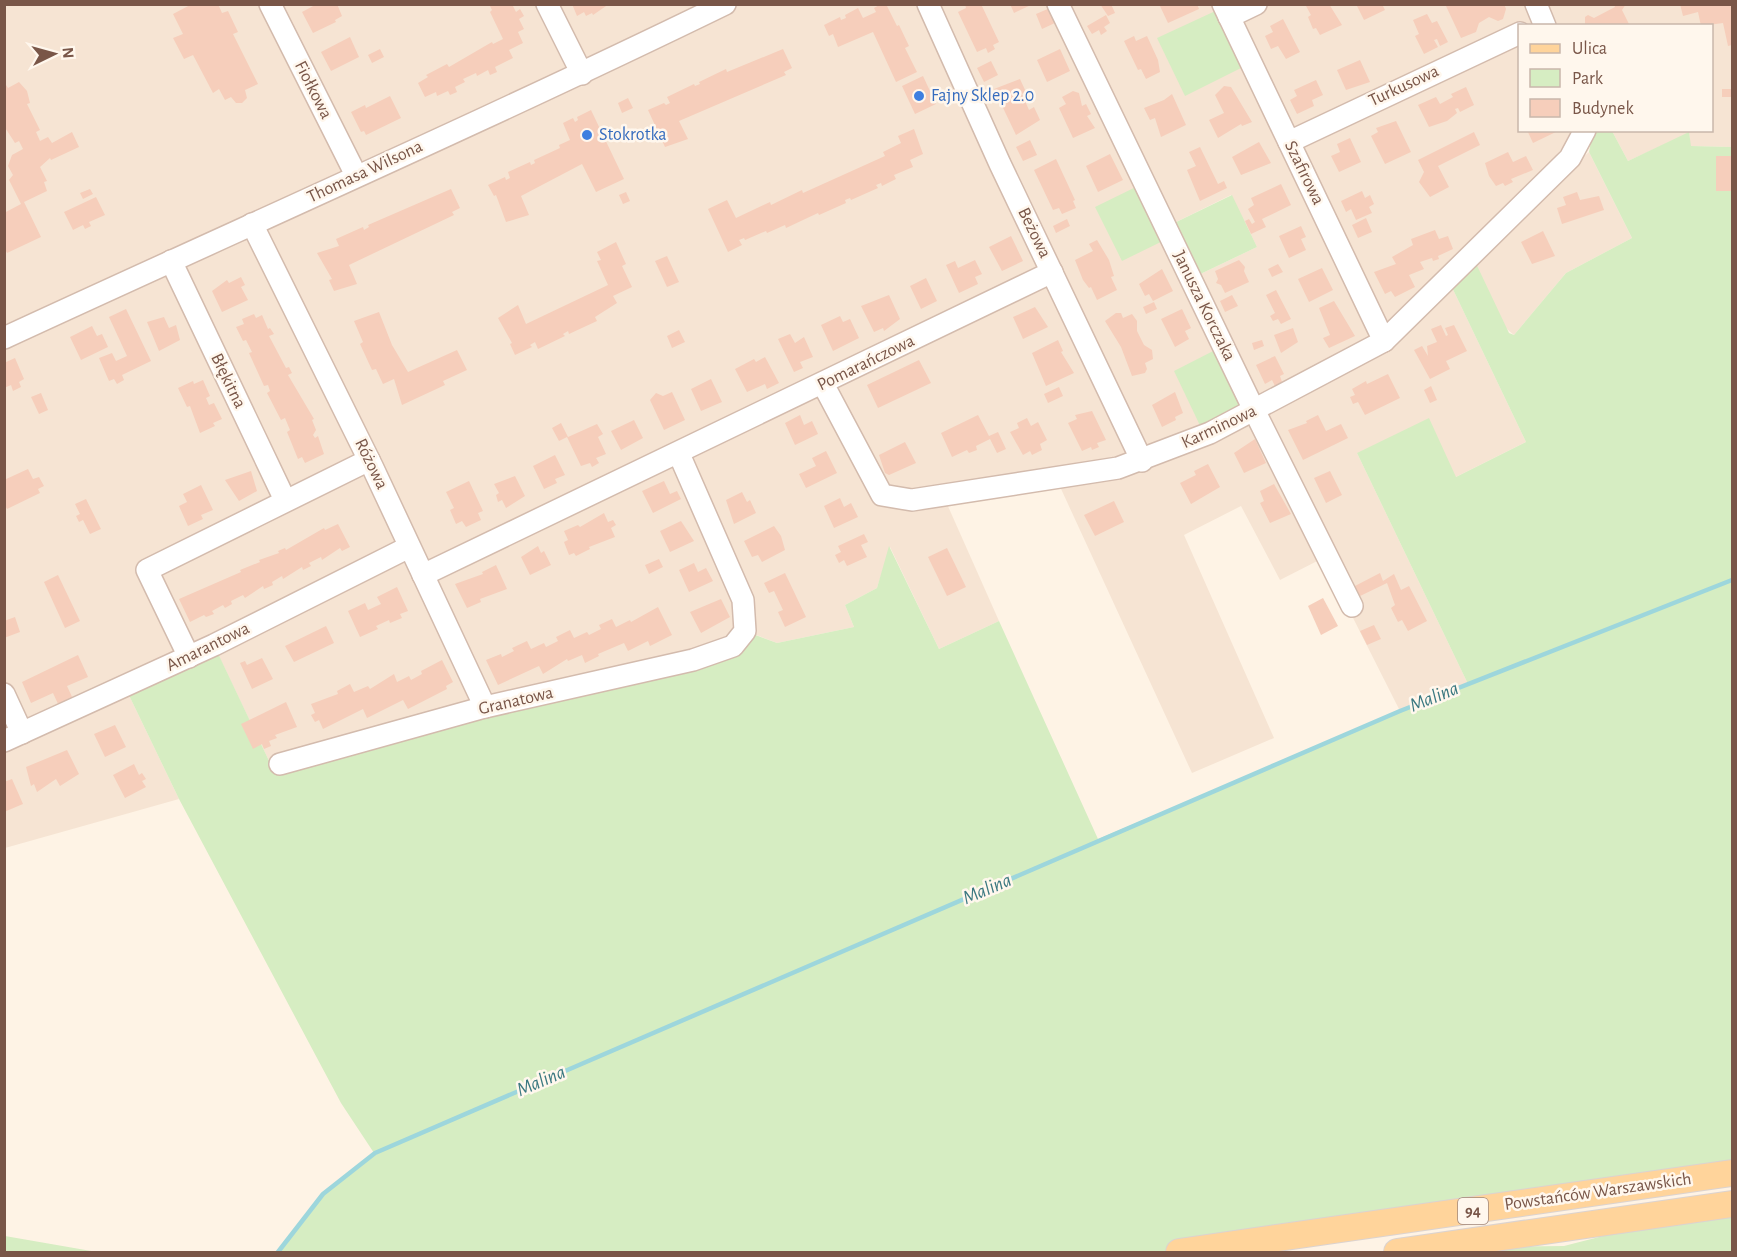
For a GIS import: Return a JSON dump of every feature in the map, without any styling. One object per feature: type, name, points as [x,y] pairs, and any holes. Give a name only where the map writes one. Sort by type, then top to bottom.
[{"type":"main road","name":"Powstańców Warszawskich","points":[[1179,1252],[1732,1173]]},
{"type":"main road","name":"Powstańców Warszawskich","points":[[1397,1252],[1728,1206]]},
{"type":"street","name":"Fiołkowa","points":[[270,4],[356,175]]},
{"type":"street","points":[[547,4],[582,74]]},
{"type":"street","name":"Thomasa Wilsona","points":[[4,338],[356,175],[582,74],[725,4]]},
{"type":"street","name":"Beżowa","points":[[928,4],[1142,461]]},
{"type":"street","name":"Janusza Korczaka","points":[[1058,4],[1255,412],[1353,606]]},
{"type":"street","points":[[1226,11],[1256,4]]},
{"type":"street","name":"Szafirowa","points":[[1226,11],[1384,341]]},
{"type":"street","name":"Turkusowa","points":[[1289,142],[1518,34]]},
{"type":"street","name":"Karminowa","points":[[823,384],[882,495],[912,500],[1118,468],[1142,461],[1255,412],[1384,341],[1570,158],[1585,133]]},
{"type":"street","name":"Różowa","points":[[252,224],[369,460],[485,707]]},
{"type":"street","name":"Błękitna","points":[[171,261],[285,500]]},
{"type":"street","name":"Pomarańczowa","points":[[423,575],[679,454],[1052,272]]},
{"type":"street","name":"Granatowa","points":[[280,764],[485,707],[693,660],[733,646],[746,631],[743,600],[679,454]]},
{"type":"street","points":[[189,657],[147,570],[369,460]]},
{"type":"street","name":"Amarantowa","points":[[13,737],[189,657],[409,547]]},
{"type":"street","points":[[4,694],[13,737]]},
{"type":"shaded area","points":[[5,5],[1732,5],[1732,147],[1690,146],[1689,133],[1628,161],[1613,132],[1713,132],[1713,24],[1518,24],[1518,132],[1571,132],[1564,146],[1476,251],[1589,152],[1632,238],[1566,273],[1514,335],[1448,279],[1526,442],[1456,477],[1357,453],[1468,684],[1400,711],[1348,608],[1327,556],[1280,580],[1241,506],[1184,535],[1274,738],[1192,773],[1056,478],[943,495],[999,621],[939,649],[890,547],[877,588],[845,605],[854,627],[777,643],[746,631],[733,646],[271,765],[214,646],[125,687],[179,799],[5,848]],"holes":[[[1231,195],[1257,247],[1192,278],[1166,227]]]},
{"type":"green space","points":[[1224,7],[1251,63],[1185,96],[1157,38]]},
{"type":"green space","points":[[1593,132],[1613,132],[1628,161],[1689,132],[1691,146],[1732,147],[1732,1161],[1179,1252],[278,1252],[323,1194],[374,1153],[341,1103],[179,799],[125,687],[214,645],[271,765],[693,660],[745,631],[777,643],[854,627],[845,605],[877,588],[889,546],[939,649],[999,621],[1098,839],[1468,684],[1357,453],[1429,418],[1456,477],[1526,442],[1448,279],[1472,255],[1509,333],[1514,335],[1566,273],[1632,238],[1589,152]]},
{"type":"green space","points":[[1144,183],[1166,227],[1232,195],[1257,247],[1192,278],[1171,237],[1122,261],[1095,207]]},
{"type":"green space","points":[[1223,346],[1255,412],[1205,436],[1174,371]]},
{"type":"green space","points":[[1720,1206],[1732,1211],[1732,1252],[1397,1252],[1433,1248],[1564,1246]]},
{"type":"green space","points":[[5,1236],[97,1252],[5,1252]]},
{"type":"building","points":[[192,4],[218,4],[222,13],[228,11],[238,32],[233,34],[258,84],[245,90],[247,98],[242,103],[236,103],[231,97],[225,100],[219,89],[213,93],[193,55],[184,59],[173,38],[183,34],[173,14]]},
{"type":"building","points":[[317,4],[337,4],[342,16],[335,20],[336,22],[313,33],[302,12]]},
{"type":"building","points":[[489,4],[512,4],[516,12],[520,9],[524,16],[519,19],[524,29],[518,32],[523,43],[509,50],[513,58],[495,67],[497,72],[490,75],[488,70],[477,76],[476,73],[463,79],[465,82],[455,87],[457,92],[450,95],[448,91],[437,96],[436,92],[425,97],[418,83],[428,77],[426,75],[447,64],[449,67],[492,42],[493,44],[503,39],[490,12],[492,10]]},
{"type":"building","points":[[572,4],[609,4],[593,15],[592,13],[586,16],[584,12],[577,16]]},
{"type":"building","points":[[886,4],[897,26],[899,25],[909,46],[905,48],[917,72],[896,82],[873,32],[838,47],[833,34],[829,36],[824,25],[840,17],[841,20],[846,18],[845,15],[858,8],[863,18],[876,12],[874,8]]},
{"type":"building","points":[[965,4],[981,4],[999,42],[993,45],[995,49],[988,53],[986,48],[977,52],[958,12],[966,8]]},
{"type":"building","points":[[1010,4],[1033,4],[1014,13]]},
{"type":"building","points":[[1100,4],[1111,4],[1115,13],[1108,16]]},
{"type":"building","points":[[1159,4],[1197,4],[1199,9],[1168,23]]},
{"type":"building","points":[[1329,4],[1342,25],[1320,35],[1316,28],[1313,29],[1308,17],[1311,15],[1306,6]]},
{"type":"building","points":[[1356,4],[1382,4],[1385,10],[1364,20]]},
{"type":"building","points":[[1449,4],[1504,4],[1506,9],[1503,19],[1498,21],[1489,17],[1479,23],[1476,32],[1461,38],[1446,6]]},
{"type":"building","points":[[1614,4],[1626,4],[1622,10],[1629,24],[1585,24],[1585,17],[1588,15],[1594,18],[1615,7]]},
{"type":"building","points":[[1680,4],[1732,4],[1732,45],[1728,46],[1723,23],[1701,24],[1698,12],[1683,16]]},
{"type":"building","points":[[1050,8],[1057,22],[1042,29],[1036,14]]},
{"type":"building","points":[[1427,14],[1432,23],[1437,21],[1448,42],[1440,46],[1437,39],[1434,40],[1438,47],[1424,54],[1415,36],[1419,34],[1413,20]]},
{"type":"building","points":[[1106,15],[1110,23],[1104,27],[1107,31],[1101,35],[1099,30],[1092,34],[1087,26]]},
{"type":"building","points":[[1283,19],[1300,52],[1286,59],[1278,46],[1271,49],[1265,36],[1273,32],[1270,26]]},
{"type":"building","points":[[1134,36],[1136,41],[1147,36],[1158,60],[1160,72],[1146,79],[1141,69],[1138,70],[1124,41]]},
{"type":"building","points":[[350,37],[359,57],[331,71],[321,52]]},
{"type":"building","points":[[380,49],[384,57],[372,63],[368,55]]},
{"type":"building","points":[[783,49],[792,68],[784,72],[786,75],[679,121],[688,139],[665,147],[648,110],[664,103],[666,105],[670,103],[667,97],[694,84],[695,86],[700,84],[699,82],[726,69],[727,72]]},
{"type":"building","points":[[1060,49],[1070,71],[1047,82],[1037,60]]},
{"type":"building","points":[[1360,60],[1370,82],[1346,90],[1337,70]]},
{"type":"building","points":[[991,61],[998,75],[984,82],[977,68]]},
{"type":"building","points":[[923,76],[936,104],[915,114],[902,86]]},
{"type":"building","points":[[1020,79],[1026,92],[1022,94],[1029,110],[1034,107],[1040,120],[1016,135],[994,89]]},
{"type":"building","points":[[1316,80],[1323,95],[1312,100],[1314,106],[1297,114],[1290,100],[1297,96],[1294,90]]},
{"type":"building","points":[[4,82],[8,88],[19,82],[27,91],[30,103],[27,104],[40,130],[36,132],[40,141],[48,137],[52,143],[72,132],[79,147],[51,160],[50,158],[40,167],[47,181],[44,182],[47,191],[24,202],[41,237],[7,253],[4,247],[4,213],[21,204],[9,180],[13,175],[8,166],[12,155],[23,149],[19,141],[15,143],[4,126]]},
{"type":"building","points":[[1224,86],[1231,87],[1252,122],[1242,126],[1241,124],[1218,138],[1209,120],[1224,113],[1215,95]]},
{"type":"building","points":[[1466,87],[1474,105],[1460,112],[1458,108],[1455,109],[1457,113],[1447,121],[1429,127],[1418,105],[1436,97],[1440,104],[1453,97],[1451,94]]},
{"type":"building","points":[[1722,89],[1732,89],[1732,97],[1722,97]]},
{"type":"building","points":[[1073,91],[1079,93],[1082,106],[1086,104],[1091,114],[1087,116],[1095,128],[1073,138],[1059,108],[1066,104],[1062,97]]},
{"type":"building","points":[[1172,94],[1186,125],[1161,137],[1155,118],[1150,120],[1144,108]]},
{"type":"building","points":[[390,96],[401,118],[366,135],[364,131],[361,132],[351,112],[365,105],[366,108]]},
{"type":"building","points":[[628,98],[633,108],[622,113],[618,103]]},
{"type":"building","points":[[591,110],[624,179],[596,192],[582,164],[521,196],[529,215],[506,222],[496,195],[494,196],[488,185],[505,177],[506,180],[510,178],[508,172],[530,162],[531,165],[535,163],[534,160],[560,148],[559,145],[570,140],[563,123],[573,118],[575,122],[578,120],[577,117]]},
{"type":"building","points":[[1396,121],[1411,152],[1385,164],[1371,136],[1378,132],[1376,128]]},
{"type":"building","points":[[914,129],[923,154],[910,160],[913,167],[894,175],[896,179],[882,186],[881,183],[876,185],[878,188],[851,200],[850,198],[845,200],[846,203],[786,228],[785,225],[767,233],[766,231],[745,240],[744,238],[739,240],[742,245],[728,252],[708,209],[727,200],[736,218],[802,190],[803,193],[885,156],[883,152],[901,143],[898,136]]},
{"type":"building","points":[[1474,132],[1480,145],[1438,166],[1449,187],[1430,197],[1419,182],[1424,172],[1418,160]]},
{"type":"building","points":[[1528,132],[1556,132],[1533,143]]},
{"type":"building","points":[[1350,138],[1361,162],[1339,172],[1331,156],[1340,152],[1337,144]]},
{"type":"building","points":[[1030,140],[1037,155],[1023,161],[1016,147]]},
{"type":"building","points":[[1259,142],[1271,163],[1241,175],[1232,157]]},
{"type":"building","points":[[1200,147],[1218,184],[1224,181],[1227,188],[1200,201],[1187,170],[1196,166],[1189,152]]},
{"type":"building","points":[[1508,152],[1513,162],[1526,156],[1533,170],[1511,179],[1513,182],[1505,186],[1503,183],[1496,186],[1489,176],[1485,163]]},
{"type":"building","points":[[1110,154],[1123,180],[1098,192],[1086,166]]},
{"type":"building","points":[[1716,156],[1732,156],[1732,191],[1716,191]]},
{"type":"building","points":[[1056,159],[1075,200],[1073,201],[1076,208],[1062,214],[1059,208],[1053,210],[1034,170]]},
{"type":"building","points":[[1281,184],[1291,205],[1262,219],[1266,227],[1251,234],[1245,221],[1249,219],[1252,224],[1255,222],[1248,209],[1254,205],[1251,198]]},
{"type":"building","points":[[90,189],[93,194],[83,199],[80,193]]},
{"type":"building","points":[[451,189],[460,208],[452,212],[454,215],[349,265],[357,284],[334,291],[329,280],[332,279],[317,253],[339,246],[336,239],[363,227],[364,230],[369,227],[368,225]]},
{"type":"building","points":[[1362,191],[1365,198],[1370,195],[1374,204],[1369,207],[1372,213],[1356,220],[1351,209],[1346,212],[1341,201]]},
{"type":"building","points":[[626,192],[630,201],[623,204],[619,195]]},
{"type":"building","points":[[1577,192],[1580,200],[1599,196],[1604,210],[1562,224],[1557,208],[1566,205],[1563,197]]},
{"type":"building","points":[[96,197],[105,215],[89,222],[91,226],[85,229],[83,225],[73,230],[64,212]]},
{"type":"building","points":[[1366,218],[1372,232],[1358,238],[1352,225]]},
{"type":"building","points":[[1067,219],[1070,226],[1056,233],[1053,226]]},
{"type":"building","points":[[1301,226],[1306,237],[1301,239],[1306,250],[1289,258],[1279,236]]},
{"type":"building","points":[[1435,230],[1439,239],[1448,236],[1453,249],[1438,256],[1439,259],[1433,261],[1432,258],[1420,262],[1424,269],[1409,275],[1415,287],[1395,297],[1391,291],[1385,294],[1374,272],[1396,264],[1392,257],[1413,245],[1411,239]]},
{"type":"building","points":[[1543,231],[1555,256],[1532,264],[1521,242]]},
{"type":"building","points":[[1011,236],[1023,261],[1002,271],[989,247]]},
{"type":"building","points":[[1097,240],[1109,260],[1114,276],[1111,277],[1117,290],[1097,300],[1091,287],[1089,288],[1083,280],[1075,260],[1093,251],[1089,244]]},
{"type":"building","points":[[616,242],[626,264],[622,266],[632,287],[613,296],[617,303],[595,317],[597,321],[569,334],[568,331],[563,334],[565,336],[538,349],[535,342],[530,345],[532,347],[515,355],[510,344],[512,343],[498,318],[518,305],[526,324],[608,285],[597,261],[601,260],[597,252]]},
{"type":"building","points":[[667,256],[679,282],[667,287],[655,261]]},
{"type":"building","points":[[975,260],[982,274],[975,277],[978,284],[959,293],[946,265],[955,261],[958,268]]},
{"type":"building","points":[[1239,260],[1245,267],[1244,271],[1249,282],[1225,293],[1221,285],[1216,283],[1218,279],[1215,271]]},
{"type":"building","points":[[1278,264],[1283,272],[1272,277],[1268,269]]},
{"type":"building","points":[[1322,268],[1333,290],[1309,302],[1298,279]]},
{"type":"building","points":[[1162,269],[1173,291],[1153,301],[1149,294],[1145,296],[1139,284]]},
{"type":"building","points":[[241,277],[245,285],[241,287],[248,300],[222,312],[212,291],[227,280],[229,283]]},
{"type":"building","points":[[926,278],[937,301],[921,309],[910,286]]},
{"type":"building","points":[[1276,290],[1291,319],[1281,324],[1278,319],[1273,321],[1270,316],[1275,313],[1266,295]]},
{"type":"building","points":[[889,295],[900,319],[884,331],[883,328],[874,332],[861,306]]},
{"type":"building","points":[[1232,295],[1238,306],[1225,312],[1220,301]]},
{"type":"building","points":[[1334,301],[1355,336],[1329,348],[1323,338],[1330,335],[1319,308]]},
{"type":"building","points":[[1154,302],[1157,309],[1146,314],[1143,307]]},
{"type":"building","points":[[1035,307],[1048,327],[1023,339],[1013,317]]},
{"type":"building","points":[[126,309],[151,361],[122,375],[124,380],[117,384],[114,379],[109,381],[99,358],[112,353],[116,361],[127,356],[109,317]]},
{"type":"building","points":[[1182,309],[1191,328],[1185,331],[1189,339],[1175,347],[1161,319]]},
{"type":"building","points":[[379,312],[392,345],[408,372],[457,350],[467,370],[443,381],[445,385],[402,405],[394,379],[383,384],[376,369],[372,370],[360,344],[363,342],[354,321]]},
{"type":"building","points":[[1116,313],[1121,313],[1123,318],[1132,314],[1137,321],[1137,331],[1144,345],[1152,350],[1153,359],[1145,363],[1147,369],[1145,373],[1132,376],[1121,347],[1105,321]]},
{"type":"building","points":[[254,314],[256,318],[262,315],[268,329],[270,328],[274,334],[269,336],[286,368],[289,367],[292,373],[288,375],[314,419],[312,420],[316,430],[313,435],[315,438],[318,436],[324,454],[305,463],[302,457],[298,459],[287,432],[290,430],[285,418],[281,420],[267,393],[270,391],[268,385],[264,386],[249,353],[252,352],[236,327],[244,324],[242,319]]},
{"type":"building","points":[[840,316],[843,322],[850,319],[859,338],[833,351],[821,325]]},
{"type":"building","points":[[164,317],[169,328],[176,325],[180,340],[159,351],[147,322]]},
{"type":"building","points":[[1441,325],[1446,336],[1448,335],[1445,328],[1454,325],[1467,351],[1446,361],[1450,369],[1430,379],[1414,350],[1422,346],[1428,356],[1427,346],[1437,342],[1431,329]]},
{"type":"building","points":[[92,326],[97,336],[102,334],[108,347],[81,360],[70,337]]},
{"type":"building","points":[[1293,328],[1298,342],[1281,353],[1274,335]]},
{"type":"building","points":[[679,330],[685,342],[672,348],[667,336]]},
{"type":"building","points":[[790,334],[795,343],[804,337],[813,357],[800,362],[803,368],[794,372],[778,339]]},
{"type":"building","points":[[1058,340],[1063,351],[1061,352],[1074,373],[1046,386],[1032,353]]},
{"type":"building","points":[[1262,340],[1264,346],[1254,350],[1252,343]]},
{"type":"building","points":[[1275,356],[1284,374],[1280,376],[1282,382],[1275,386],[1272,380],[1265,384],[1256,365]]},
{"type":"building","points":[[765,357],[779,383],[767,389],[765,384],[747,392],[735,369],[754,359],[756,362]]},
{"type":"building","points":[[15,358],[24,379],[19,382],[21,387],[13,391],[11,385],[4,388],[4,363]]},
{"type":"building","points":[[919,360],[931,383],[878,408],[867,385]]},
{"type":"building","points":[[1388,374],[1400,398],[1365,415],[1358,402],[1353,404],[1350,397],[1355,395],[1352,389],[1366,381],[1367,384]]},
{"type":"building","points":[[711,379],[722,402],[701,411],[691,389]]},
{"type":"building","points":[[203,380],[210,396],[206,398],[209,405],[214,403],[222,419],[213,423],[215,426],[200,433],[190,406],[187,407],[178,388],[193,381],[194,384]]},
{"type":"building","points":[[1431,386],[1437,400],[1430,403],[1424,390]]},
{"type":"building","points":[[1059,387],[1063,396],[1048,403],[1044,394]]},
{"type":"building","points":[[672,392],[685,420],[664,430],[650,400],[656,393],[663,396]]},
{"type":"building","points":[[1175,392],[1183,413],[1175,417],[1176,420],[1162,427],[1152,405]]},
{"type":"building","points":[[41,393],[48,410],[39,414],[31,397]]},
{"type":"building","points":[[1092,411],[1106,440],[1097,443],[1099,447],[1092,450],[1091,447],[1082,451],[1068,423],[1077,419],[1075,415]]},
{"type":"building","points":[[800,415],[804,425],[812,421],[818,434],[795,445],[785,423]]},
{"type":"building","points":[[978,415],[989,436],[998,432],[1006,449],[997,453],[990,439],[976,446],[977,450],[969,453],[967,450],[952,457],[941,433]]},
{"type":"building","points":[[1318,415],[1326,431],[1341,424],[1348,438],[1303,460],[1288,430],[1307,423],[1306,421]]},
{"type":"building","points":[[1027,418],[1031,426],[1038,422],[1047,440],[1040,444],[1042,450],[1032,455],[1030,451],[1023,455],[1010,432],[1019,428],[1017,423]]},
{"type":"building","points":[[634,420],[643,438],[621,450],[611,431]]},
{"type":"building","points":[[561,423],[568,437],[597,424],[603,434],[598,437],[606,454],[596,458],[599,463],[592,467],[590,463],[581,466],[567,437],[559,441],[552,428]]},
{"type":"building","points":[[1255,439],[1266,463],[1244,473],[1234,453]]},
{"type":"building","points":[[905,442],[916,463],[889,475],[885,473],[879,455]]},
{"type":"building","points":[[826,451],[837,473],[806,488],[799,474],[816,466],[812,458]]},
{"type":"building","points":[[555,455],[565,475],[555,479],[557,483],[544,489],[533,466]]},
{"type":"building","points":[[1208,464],[1220,487],[1191,504],[1180,483],[1196,475],[1194,471]]},
{"type":"building","points":[[28,469],[33,479],[39,477],[44,486],[38,489],[40,493],[7,509],[4,503],[4,480]]},
{"type":"building","points":[[251,471],[257,491],[239,501],[225,480]]},
{"type":"building","points":[[1330,471],[1342,495],[1326,503],[1314,478]]},
{"type":"building","points":[[515,476],[525,496],[506,508],[502,500],[498,502],[496,495],[499,493],[494,484]]},
{"type":"building","points":[[469,481],[483,511],[478,513],[481,520],[466,527],[462,521],[456,524],[450,510],[454,508],[446,492]]},
{"type":"building","points":[[664,481],[670,494],[677,491],[681,499],[653,513],[642,491]]},
{"type":"building","points":[[1274,484],[1291,514],[1270,523],[1260,503],[1264,501],[1260,491]]},
{"type":"building","points":[[201,485],[213,510],[201,515],[203,519],[188,526],[179,506],[187,502],[183,494]]},
{"type":"building","points":[[742,492],[747,502],[750,500],[756,513],[734,524],[726,500]]},
{"type":"building","points":[[840,498],[844,507],[851,503],[858,517],[834,528],[824,506]]},
{"type":"building","points":[[86,499],[101,529],[90,534],[83,520],[79,522],[76,516],[80,514],[75,504]]},
{"type":"building","points":[[1114,501],[1124,522],[1095,536],[1084,515]]},
{"type":"building","points":[[604,513],[608,522],[613,520],[616,525],[611,528],[615,537],[589,547],[590,549],[576,556],[574,553],[569,555],[564,542],[568,540],[564,531],[578,525],[580,527]]},
{"type":"building","points":[[681,521],[694,541],[670,552],[660,531]]},
{"type":"building","points":[[338,524],[350,547],[342,551],[340,548],[322,560],[321,557],[309,563],[311,566],[303,570],[302,567],[283,579],[282,576],[272,582],[273,585],[264,589],[263,586],[245,598],[243,595],[231,601],[232,604],[225,608],[223,605],[212,611],[214,614],[206,617],[204,615],[190,622],[179,599],[241,572],[240,570],[260,562],[259,560],[279,553],[278,551],[285,548],[286,550],[324,528],[325,530]]},
{"type":"building","points":[[774,526],[781,536],[785,550],[762,562],[758,555],[752,557],[744,541]]},
{"type":"building","points":[[864,534],[868,542],[861,545],[867,557],[847,566],[844,560],[839,563],[835,555],[841,552],[838,546]]},
{"type":"building","points":[[538,546],[541,553],[544,551],[551,565],[530,575],[521,557]]},
{"type":"building","points":[[947,548],[966,587],[947,596],[928,557]]},
{"type":"building","points":[[659,559],[663,567],[649,574],[645,565]]},
{"type":"building","points":[[694,563],[698,572],[706,568],[713,581],[689,592],[679,570]]},
{"type":"building","points":[[496,565],[507,589],[480,599],[481,602],[467,608],[455,584],[483,574],[482,572]]},
{"type":"building","points":[[785,573],[806,617],[785,627],[778,612],[783,610],[774,591],[769,593],[764,583]]},
{"type":"building","points":[[1380,573],[1383,581],[1394,574],[1401,590],[1409,586],[1427,621],[1408,631],[1402,620],[1398,622],[1391,608],[1395,605],[1387,583],[1358,597],[1353,587]]},
{"type":"building","points":[[58,575],[80,621],[65,628],[44,582]]},
{"type":"building","points":[[397,587],[408,611],[400,614],[402,618],[390,623],[389,620],[376,626],[378,629],[360,637],[348,611],[365,603],[368,610],[381,604],[377,597]]},
{"type":"building","points":[[1323,598],[1338,626],[1321,635],[1308,606]]},
{"type":"building","points":[[721,599],[730,617],[701,633],[690,612]]},
{"type":"building","points":[[658,607],[672,635],[650,646],[648,641],[628,651],[624,643],[598,654],[599,656],[585,663],[582,655],[568,661],[567,659],[543,674],[539,666],[498,685],[486,660],[501,654],[502,657],[514,651],[512,648],[527,641],[531,649],[544,643],[546,647],[558,641],[556,637],[570,630],[574,638],[587,632],[589,635],[601,629],[599,625],[612,619],[616,627],[630,620],[631,622]]},
{"type":"building","points":[[15,617],[20,632],[4,638],[4,621]]},
{"type":"building","points":[[1374,625],[1381,639],[1367,645],[1360,631]]},
{"type":"building","points":[[326,626],[334,643],[294,662],[285,646]]},
{"type":"building","points":[[78,655],[88,677],[67,686],[73,699],[59,706],[53,693],[31,703],[22,682]]},
{"type":"building","points":[[262,658],[273,679],[252,689],[240,663],[245,661],[247,665]]},
{"type":"building","points":[[442,660],[453,682],[446,686],[447,689],[408,709],[403,700],[367,718],[363,709],[323,729],[319,720],[315,722],[311,715],[315,713],[311,704],[338,694],[337,691],[350,684],[354,692],[368,686],[370,689],[394,674],[397,682],[409,676],[411,680],[422,674],[421,671]]},
{"type":"building","points":[[286,702],[297,727],[275,735],[277,738],[269,741],[271,746],[264,749],[262,744],[253,749],[241,724]]},
{"type":"building","points":[[115,725],[126,747],[105,757],[94,734]]},
{"type":"building","points":[[67,750],[79,774],[60,786],[56,779],[37,792],[34,784],[31,786],[26,767]]},
{"type":"building","points":[[134,764],[139,775],[142,773],[146,779],[142,781],[146,787],[125,798],[113,775]]},
{"type":"building","points":[[12,779],[23,804],[4,812],[4,782]]},
{"type":"waterway","name":"Malina","points":[[278,1252],[323,1194],[375,1153],[1400,711],[1732,580]]},
{"type":"place","name":"Fajny Sklep 2.0","points":[[919,96]]},
{"type":"place","name":"Stokrotka","points":[[587,135]]}]
